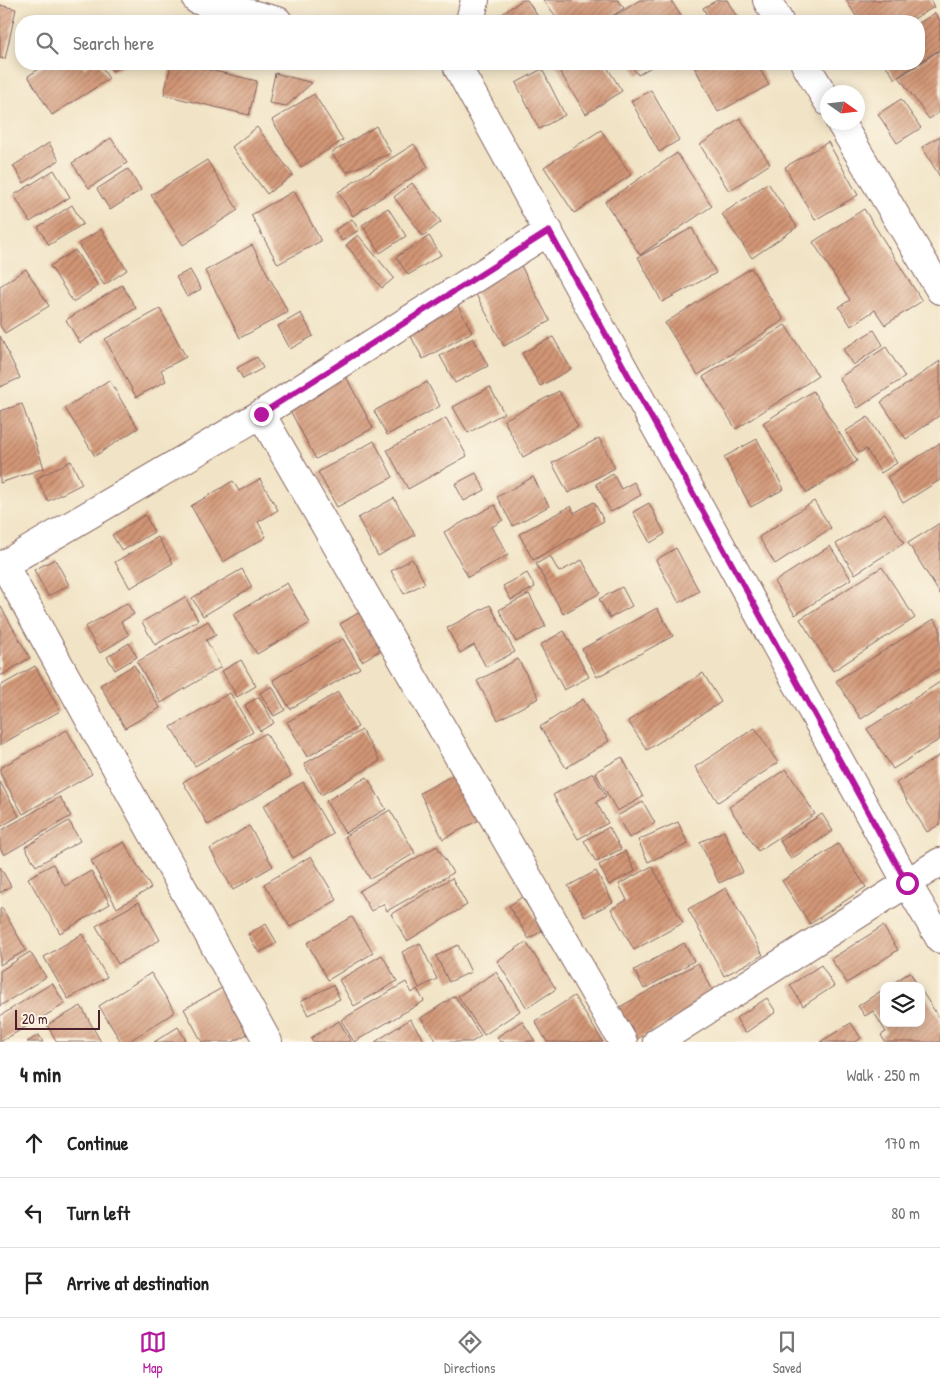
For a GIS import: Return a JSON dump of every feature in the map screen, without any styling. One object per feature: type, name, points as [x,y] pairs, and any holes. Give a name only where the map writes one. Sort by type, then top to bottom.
[{"type":"street","points":[[197,0],[255,15]]},
{"type":"street","points":[[471,15],[475,0]]},
{"type":"street","points":[[767,0],[776,15]]},
{"type":"street","points":[[456,70],[549,231],[907,883],[940,939]]},
{"type":"street","points":[[809,70],[820,89]]},
{"type":"street","points":[[845,130],[940,290]]},
{"type":"street","points":[[268,1042],[2,566],[261,414],[549,231]]},
{"type":"street","points":[[261,414],[623,1042]]},
{"type":"street","points":[[657,1042],[940,862]]},
{"type":"building","points":[[522,0],[527,0],[537,15],[500,15]]},
{"type":"building","points":[[543,0],[618,0],[624,8],[614,15],[555,15]]},
{"type":"building","points":[[640,0],[671,0],[680,15],[616,15]]},
{"type":"building","points":[[717,0],[727,0],[736,15],[707,15],[703,8]]},
{"type":"building","points":[[846,0],[930,0],[934,7],[920,15],[855,15]]},
{"type":"building","points":[[0,5],[16,9],[5,59],[0,58]]},
{"type":"building","points":[[935,13],[940,21],[940,49],[925,59],[925,19]]},
{"type":"building","points":[[940,50],[940,112],[929,119],[899,77],[910,70],[925,70],[925,60]]},
{"type":"building","points":[[38,70],[104,70],[109,79],[52,115],[28,76]]},
{"type":"building","points":[[170,70],[210,70],[257,81],[249,115],[164,95]]},
{"type":"building","points":[[542,70],[565,115],[539,129],[516,83]]},
{"type":"building","points":[[559,70],[609,70],[622,91],[586,114]]},
{"type":"building","points":[[634,70],[646,70],[638,75]]},
{"type":"building","points":[[696,70],[760,70],[769,85],[718,112]]},
{"type":"building","points":[[889,70],[908,70],[895,79]]},
{"type":"building","points":[[275,73],[312,83],[286,106],[269,103]]},
{"type":"building","points":[[651,90],[679,140],[659,152],[631,101]]},
{"type":"building","points":[[314,94],[343,140],[301,167],[272,120]]},
{"type":"building","points":[[901,99],[921,128],[897,143],[878,114]]},
{"type":"building","points":[[740,118],[770,164],[729,191],[700,145]]},
{"type":"building","points":[[376,126],[391,153],[347,172],[331,153]]},
{"type":"building","points":[[257,127],[293,175],[267,194],[232,147]]},
{"type":"building","points":[[601,130],[631,175],[574,213],[544,167]]},
{"type":"building","points":[[940,136],[940,177],[922,147]]},
{"type":"building","points":[[111,138],[127,163],[89,188],[72,163]]},
{"type":"building","points":[[828,142],[858,195],[815,220],[785,167]]},
{"type":"building","points":[[49,143],[59,160],[24,183],[13,166]]},
{"type":"building","points":[[414,144],[428,167],[353,216],[338,192]]},
{"type":"building","points":[[677,153],[712,206],[640,255],[605,202]]},
{"type":"building","points":[[207,160],[238,210],[183,245],[151,195]]},
{"type":"building","points":[[128,169],[141,190],[110,210],[97,189]]},
{"type":"building","points":[[54,170],[70,197],[30,222],[14,195]]},
{"type":"building","points":[[412,183],[441,222],[423,236],[394,197]]},
{"type":"building","points":[[768,183],[797,227],[752,258],[722,214]]},
{"type":"building","points":[[294,191],[321,241],[278,264],[251,215]]},
{"type":"building","points":[[72,205],[83,224],[49,245],[38,227]]},
{"type":"building","points":[[388,208],[406,236],[380,253],[362,225]]},
{"type":"building","points":[[864,209],[922,301],[885,325],[875,310],[851,326],[839,307],[850,300],[813,242]]},
{"type":"building","points":[[352,219],[359,230],[342,241],[335,230]]},
{"type":"building","points":[[692,228],[716,273],[662,302],[638,257]]},
{"type":"building","points":[[101,229],[127,270],[104,285],[78,244]]},
{"type":"building","points":[[358,235],[394,278],[382,288],[346,245]]},
{"type":"building","points":[[429,236],[441,255],[408,275],[396,257]]},
{"type":"building","points":[[252,245],[288,312],[240,338],[205,271]]},
{"type":"building","points":[[75,250],[98,286],[73,302],[50,266]]},
{"type":"building","points":[[520,264],[550,321],[504,346],[473,289]]},
{"type":"building","points":[[751,268],[784,320],[698,375],[665,323]]},
{"type":"building","points":[[26,269],[49,306],[5,333],[0,326],[0,286]]},
{"type":"building","points":[[190,270],[201,289],[187,297],[176,277]]},
{"type":"building","points":[[122,285],[136,308],[80,343],[66,320]]},
{"type":"building","points":[[458,306],[472,332],[423,359],[409,333]]},
{"type":"building","points":[[160,309],[186,357],[161,370],[166,381],[136,397],[105,339]]},
{"type":"building","points":[[301,313],[313,336],[290,349],[278,326]]},
{"type":"building","points":[[785,325],[818,376],[736,429],[703,377]]},
{"type":"building","points":[[874,330],[883,345],[853,365],[843,349]]},
{"type":"building","points":[[0,336],[20,378],[0,387]]},
{"type":"building","points":[[553,337],[571,369],[540,386],[522,353]]},
{"type":"building","points":[[473,338],[488,366],[455,383],[440,356]]},
{"type":"building","points":[[886,347],[905,377],[858,408],[839,378]]},
{"type":"building","points":[[257,357],[263,368],[243,379],[237,368]]},
{"type":"building","points":[[940,361],[940,415],[906,439],[881,402]]},
{"type":"building","points":[[344,373],[373,428],[316,459],[287,405]]},
{"type":"building","points":[[109,380],[138,428],[95,456],[65,408]]},
{"type":"building","points":[[427,382],[440,406],[387,435],[374,411]]},
{"type":"building","points":[[490,387],[504,413],[468,433],[453,407]]},
{"type":"building","points":[[559,391],[578,427],[523,457],[504,420]]},
{"type":"building","points":[[813,391],[857,461],[807,493],[763,423]]},
{"type":"building","points":[[22,404],[44,468],[0,483],[0,411]]},
{"type":"building","points":[[868,417],[897,463],[881,473],[866,449],[859,453],[846,431]]},
{"type":"building","points":[[446,418],[467,456],[408,489],[387,450]]},
{"type":"building","points":[[599,438],[615,468],[568,493],[552,463]]},
{"type":"building","points":[[757,439],[784,489],[751,507],[724,457]]},
{"type":"building","points":[[374,441],[393,477],[337,507],[318,472]]},
{"type":"building","points":[[940,443],[940,480],[903,503],[887,477]]},
{"type":"building","points":[[71,461],[82,484],[48,501],[37,478]]},
{"type":"building","points":[[476,473],[485,490],[464,501],[455,484]]},
{"type":"building","points":[[613,474],[621,489],[634,482],[641,495],[611,512],[596,484]]},
{"type":"building","points":[[533,477],[549,506],[513,526],[497,497]]},
{"type":"building","points":[[260,479],[278,510],[258,522],[266,537],[223,562],[191,506],[233,481],[239,491]]},
{"type":"building","points":[[394,498],[415,535],[378,556],[358,518]]},
{"type":"building","points":[[814,501],[831,528],[775,564],[759,537]]},
{"type":"building","points":[[594,502],[604,521],[533,560],[519,534],[571,506],[574,513]]},
{"type":"building","points":[[649,503],[665,534],[650,543],[633,512]]},
{"type":"building","points":[[495,505],[503,520],[492,527],[508,555],[468,577],[444,532]]},
{"type":"building","points":[[885,513],[904,543],[855,574],[836,544]]},
{"type":"building","points":[[145,515],[154,532],[122,551],[112,535]]},
{"type":"building","points":[[940,523],[940,594],[908,543]]},
{"type":"building","points":[[158,537],[173,563],[130,588],[115,562]]},
{"type":"building","points":[[830,546],[851,579],[795,615],[774,582]]},
{"type":"building","points":[[676,548],[699,591],[679,603],[656,560]]},
{"type":"building","points":[[550,556],[559,572],[582,560],[600,593],[563,614],[536,564]]},
{"type":"building","points":[[55,559],[69,585],[48,596],[34,570]]},
{"type":"building","points":[[412,559],[425,583],[404,594],[391,571]]},
{"type":"building","points":[[882,567],[915,618],[833,671],[800,619]]},
{"type":"building","points":[[242,569],[252,587],[203,616],[192,598]]},
{"type":"building","points":[[527,573],[535,587],[511,600],[503,586]]},
{"type":"building","points":[[287,583],[310,623],[257,654],[233,614]]},
{"type":"building","points":[[622,587],[632,606],[610,618],[599,599]]},
{"type":"building","points":[[529,594],[546,626],[516,642],[499,610]]},
{"type":"building","points":[[185,597],[198,620],[155,645],[142,622]]},
{"type":"building","points":[[127,603],[134,614],[121,622],[129,635],[100,653],[85,627]]},
{"type":"building","points":[[0,605],[30,658],[0,676]]},
{"type":"building","points":[[490,605],[515,652],[486,667],[474,645],[460,653],[447,628]]},
{"type":"building","points":[[657,608],[673,636],[597,677],[582,649]]},
{"type":"building","points":[[360,612],[381,650],[362,661],[340,624]]},
{"type":"building","points":[[934,619],[940,628],[940,668],[861,719],[836,681]]},
{"type":"building","points":[[208,621],[216,635],[206,640],[221,667],[161,703],[137,662]]},
{"type":"building","points":[[564,631],[589,677],[564,690],[540,645]]},
{"type":"building","points":[[343,639],[360,668],[290,709],[273,680]]},
{"type":"building","points":[[129,643],[137,657],[115,670],[107,657]]},
{"type":"building","points":[[518,659],[539,698],[498,720],[477,681]]},
{"type":"building","points":[[241,660],[256,686],[237,697],[222,671]]},
{"type":"building","points":[[134,665],[160,708],[125,728],[100,685]]},
{"type":"building","points":[[35,666],[60,711],[0,745],[0,686]]},
{"type":"building","points":[[703,673],[721,702],[647,750],[628,721]]},
{"type":"building","points":[[940,682],[940,739],[893,769],[867,729]]},
{"type":"building","points":[[272,686],[285,710],[274,716],[260,693]]},
{"type":"building","points":[[338,692],[358,727],[307,757],[287,722]]},
{"type":"building","points":[[230,693],[253,732],[195,766],[171,727]]},
{"type":"building","points":[[259,697],[274,723],[260,731],[245,705]]},
{"type":"building","points":[[583,699],[609,741],[566,768],[540,727]]},
{"type":"building","points":[[755,728],[778,763],[718,802],[695,767]]},
{"type":"building","points":[[67,730],[92,774],[23,814],[0,773],[0,768]]},
{"type":"building","points":[[362,730],[380,761],[321,795],[304,764]]},
{"type":"building","points":[[266,733],[291,776],[208,825],[183,782]]},
{"type":"building","points":[[940,755],[940,824],[927,832],[896,783]]},
{"type":"building","points":[[622,757],[643,797],[617,811],[595,772]]},
{"type":"building","points":[[786,769],[815,814],[758,851],[729,807]]},
{"type":"building","points":[[593,773],[606,796],[596,802],[608,823],[578,839],[553,795]]},
{"type":"building","points":[[455,774],[479,820],[443,839],[420,793]]},
{"type":"building","points":[[367,777],[386,809],[345,833],[326,801]]},
{"type":"building","points":[[0,782],[19,816],[0,827]]},
{"type":"building","points":[[303,782],[333,834],[293,858],[263,806]]},
{"type":"building","points":[[60,797],[71,816],[4,855],[0,848],[0,831]]},
{"type":"building","points":[[643,802],[655,823],[629,838],[617,816]]},
{"type":"building","points":[[390,810],[415,853],[370,879],[345,836]]},
{"type":"building","points":[[822,814],[833,831],[791,859],[780,841]]},
{"type":"building","points":[[69,821],[80,841],[36,866],[25,847]]},
{"type":"building","points":[[678,822],[688,844],[648,862],[638,840]]},
{"type":"building","points":[[249,826],[273,866],[233,890],[210,849]]},
{"type":"building","points":[[609,827],[621,849],[596,862],[584,841]]},
{"type":"building","points":[[724,831],[743,872],[719,883],[700,842]]},
{"type":"building","points":[[124,842],[151,888],[117,908],[91,861]]},
{"type":"building","points":[[838,844],[866,887],[810,924],[782,881]]},
{"type":"building","points":[[437,846],[453,873],[387,911],[383,904],[371,911],[359,891]]},
{"type":"building","points":[[625,851],[635,871],[609,885],[599,865]]},
{"type":"building","points":[[311,856],[337,900],[290,927],[264,884]]},
{"type":"building","points":[[53,864],[65,886],[91,871],[110,904],[60,933],[28,878]]},
{"type":"building","points":[[652,866],[683,923],[634,950],[611,909],[627,900],[619,884]]},
{"type":"building","points":[[0,867],[11,886],[0,893]]},
{"type":"building","points":[[596,871],[613,902],[585,917],[568,886]]},
{"type":"building","points":[[452,878],[467,905],[407,941],[391,914]]},
{"type":"building","points":[[726,888],[763,955],[724,976],[688,909]]},
{"type":"building","points":[[522,897],[543,930],[529,939],[509,906]]},
{"type":"building","points":[[139,902],[160,940],[118,964],[96,926]]},
{"type":"building","points":[[2,908],[26,950],[0,965],[0,909]]},
{"type":"building","points":[[352,917],[373,953],[328,980],[307,943]]},
{"type":"building","points":[[266,924],[277,943],[259,953],[248,934]]},
{"type":"building","points":[[883,926],[898,950],[847,983],[831,959]]},
{"type":"building","points":[[82,934],[107,977],[68,999],[44,957]]},
{"type":"building","points":[[526,942],[556,989],[527,1008],[497,961]]},
{"type":"building","points":[[420,943],[437,979],[419,988],[402,952]]},
{"type":"building","points":[[684,943],[694,961],[644,989],[634,970]]},
{"type":"building","points":[[458,945],[471,972],[449,982],[436,956]]},
{"type":"building","points":[[30,952],[46,977],[0,1006],[0,971]]},
{"type":"building","points":[[382,955],[397,981],[354,1006],[339,980]]},
{"type":"building","points":[[698,963],[716,996],[635,1040],[618,1008]]},
{"type":"building","points":[[821,965],[834,986],[803,1006],[790,985]]},
{"type":"building","points":[[496,972],[520,1011],[484,1035],[458,996]]},
{"type":"building","points":[[910,972],[916,982],[895,982]]},
{"type":"building","points":[[151,973],[175,1012],[128,1042],[121,1042],[99,1006]]},
{"type":"building","points":[[406,982],[412,993],[417,989],[424,1001],[354,1042],[341,1020]]},
{"type":"building","points":[[52,983],[65,1004],[0,1042],[0,1016]]},
{"type":"building","points":[[333,985],[340,999],[308,1015],[301,1001]]},
{"type":"building","points":[[222,988],[247,1034],[233,1042],[202,1042],[184,1009]]},
{"type":"building","points":[[880,992],[880,1022],[873,1011],[865,1016],[858,1006]]},
{"type":"building","points":[[455,996],[481,1036],[472,1042],[437,1042],[421,1018]]},
{"type":"building","points":[[574,996],[603,1042],[547,1042],[535,1021]]},
{"type":"building","points":[[925,996],[940,1019],[940,1042],[885,1042],[881,1035],[886,1032],[883,1027],[925,1027]]},
{"type":"building","points":[[767,998],[776,1012],[745,1033],[736,1018]]},
{"type":"building","points":[[81,1006],[101,1042],[57,1042],[47,1025]]},
{"type":"building","points":[[410,1019],[425,1042],[375,1042]]},
{"type":"building","points":[[339,1021],[351,1042],[313,1042],[311,1038]]},
{"type":"building","points":[[522,1021],[535,1041],[500,1042],[497,1037]]},
{"type":"building","points":[[851,1023],[861,1038],[855,1042],[820,1042]]},
{"type":"building","points":[[178,1027],[187,1042],[154,1042]]},
{"type":"building","points":[[39,1035],[43,1042],[27,1042]]},
{"type":"route","points":[[261,414],[549,231],[907,883]]}]
